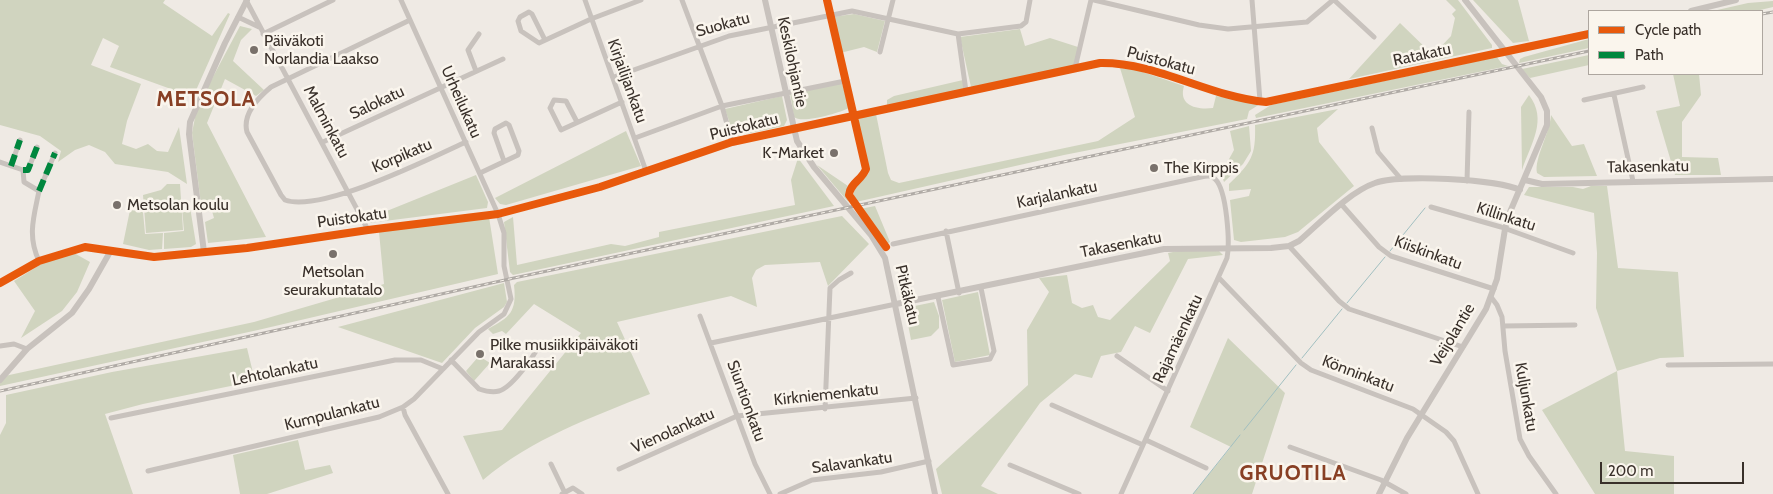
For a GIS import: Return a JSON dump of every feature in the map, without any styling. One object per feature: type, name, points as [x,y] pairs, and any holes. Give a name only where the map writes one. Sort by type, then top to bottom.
[{"type":"street","points":[[204,252],[189,134],[190,122],[247,0]]},
{"type":"street","name":"Malminkatu","points":[[247,0],[263,34],[323,142],[368,230]]},
{"type":"street","points":[[263,34],[332,0]]},
{"type":"street","name":"Urheilukatu","points":[[401,0],[498,214]]},
{"type":"street","name":"Kirjailijankatu","points":[[585,0],[646,171]]},
{"type":"street","points":[[545,40],[532,14],[528,12],[520,17],[518,22],[521,31],[539,43],[591,19],[642,0]]},
{"type":"street","points":[[682,0],[722,106],[732,142]]},
{"type":"street","name":"Keskilohjantie","points":[[765,0],[793,130]]},
{"type":"street","points":[[880,52],[893,0]]},
{"type":"street","name":"Suokatu","points":[[614,77],[698,46],[770,27],[852,11],[958,34],[1021,26],[1026,22],[1030,0]]},
{"type":"street","points":[[1075,68],[1092,0],[1199,25],[1228,29],[1306,22],[1333,0],[1374,37]]},
{"type":"street","points":[[1252,0],[1260,101]]},
{"type":"street","name":"Veijolantie","points":[[1379,494],[1400,450],[1491,298],[1505,229],[1547,124],[1547,110],[1537,91],[1465,0]]},
{"type":"street","points":[[1694,10],[1736,0]]},
{"type":"street","points":[[238,17],[259,26]]},
{"type":"street","points":[[288,78],[410,20]]},
{"type":"street","points":[[476,71],[468,50],[480,34]]},
{"type":"street","points":[[958,34],[966,91]]},
{"type":"street","name":"Ratakatu","points":[[1260,101],[1282,99],[1588,34]]},
{"type":"street","name":"Salokatu","points":[[323,142],[503,59]]},
{"type":"street","name":"Puistokatu","points":[[0,283],[39,261],[85,247],[154,257],[498,214],[556,200],[732,142],[1100,63],[1125,64],[1260,101]]},
{"type":"street","name":"Korpikatu","points":[[288,78],[271,87],[257,100],[245,126],[284,200],[297,202],[349,194],[466,142]]},
{"type":"street","points":[[635,138],[722,106],[845,81]]},
{"type":"street","points":[[1584,100],[1643,87]]},
{"type":"street","points":[[1614,94],[1633,181]]},
{"type":"street","points":[[577,122],[566,101],[554,100],[550,108],[561,130],[622,102]]},
{"type":"street","points":[[1467,180],[1469,112]]},
{"type":"street","points":[[480,173],[504,161],[518,154],[519,151],[509,125],[506,123],[496,129],[494,134],[504,161]]},
{"type":"street","points":[[1372,128],[1378,152],[1400,179]]},
{"type":"street","name":"Pitkäkatu","points":[[793,130],[802,151],[870,235],[884,258],[896,304],[935,494]]},
{"type":"street","points":[[11,166],[20,140]]},
{"type":"street","points":[[0,162],[28,170],[37,147]]},
{"type":"street","points":[[39,261],[32,243],[31,228],[39,191],[54,153]]},
{"type":"street","points":[[23,170],[24,182],[39,191]]},
{"type":"street","name":"Karjalankatu","points":[[893,244],[1201,177],[1214,178],[1222,188]]},
{"type":"street","points":[[1463,347],[1350,309],[1339,301],[1289,246],[1298,241],[1361,190],[1376,182],[1400,179],[1467,180],[1506,184],[1520,190]]},
{"type":"street","name":"Takasenkatu","points":[[1525,180],[1542,184],[1773,179]]},
{"type":"street","name":"Rajamäenkatu","points":[[1121,494],[1219,278],[1229,248],[1222,188]]},
{"type":"street","name":"Kiiskinkatu","points":[[1342,205],[1379,247],[1391,256],[1494,289]]},
{"type":"street","name":"Killinkatu","points":[[1431,207],[1505,229],[1573,253]]},
{"type":"street","name":"Kumpulankatu","points":[[148,471],[380,417],[404,407],[478,333],[504,314],[510,304],[510,285],[504,266],[504,234],[498,214]]},
{"type":"street","points":[[946,232],[959,293]]},
{"type":"street","name":"Takasenkatu","points":[[711,343],[1164,249],[1289,246]]},
{"type":"street","points":[[0,380],[28,349],[72,313],[89,289],[110,252]]},
{"type":"street","points":[[825,408],[830,288],[851,273]]},
{"type":"street","name":"Könninkatu","points":[[1219,278],[1301,363],[1311,370],[1413,409],[1451,436],[1478,494]]},
{"type":"street","points":[[938,297],[953,365],[990,359],[994,351],[980,288]]},
{"type":"street","name":"Kuljunkatu","points":[[1491,298],[1500,310],[1520,439],[1529,456],[1556,494]]},
{"type":"street","name":"Siuntionkatu","points":[[700,316],[755,464],[770,494]]},
{"type":"street","points":[[1503,326],[1575,325]]},
{"type":"street","points":[[0,346],[14,344],[28,349]]},
{"type":"street","points":[[451,360],[479,389],[499,391],[509,385],[538,347]]},
{"type":"street","points":[[1117,356],[1168,391]]},
{"type":"street","name":"Lehtolankatu","points":[[111,418],[395,360],[420,360],[443,369]]},
{"type":"street","points":[[1668,365],[1773,364]]},
{"type":"street","name":"Kirkniemenkatu","points":[[737,416],[916,398]]},
{"type":"street","points":[[1052,405],[1206,468]]},
{"type":"street","points":[[404,407],[405,415],[448,494]]},
{"type":"street","name":"Vienolankatu","points":[[619,469],[737,416]]},
{"type":"street","points":[[1290,447],[1384,481],[1406,494]]},
{"type":"street","name":"Salavankatu","points":[[780,494],[812,480],[890,470],[929,461]]},
{"type":"street","points":[[551,464],[563,493],[573,488],[582,494]]},
{"type":"street","points":[[1010,465],[1078,494]]},
{"type":"green space","points":[[0,0],[165,0],[163,3],[212,36],[228,13],[230,14],[193,97],[110,67],[119,46],[103,38],[91,65],[141,84],[127,121],[122,144],[136,149],[148,144],[157,151],[168,152],[179,127],[187,184],[168,172],[115,164],[105,152],[89,145],[75,150],[58,162],[61,151],[40,136],[0,125]]},
{"type":"green space","points":[[1446,0],[1458,0],[1492,45],[1492,48],[1349,79],[1400,23],[1433,55],[1451,36],[1455,18],[1452,14],[1456,10]]},
{"type":"green space","points":[[1473,0],[1518,0],[1529,41],[1513,43]]},
{"type":"green space","points":[[1773,1],[1773,7],[1760,10],[1717,10],[1748,3]]},
{"type":"green space","points":[[854,14],[885,21],[877,52],[864,47],[840,53],[832,17]]},
{"type":"green space","points":[[240,26],[252,29],[241,40],[233,61],[264,90],[256,96],[225,79],[207,123],[266,237],[208,243],[205,222],[214,218],[210,204],[201,204],[192,133],[197,107]]},
{"type":"green space","points":[[1020,29],[1025,46],[1050,38],[1078,47],[1074,66],[971,87],[960,37]]},
{"type":"green space","points":[[1588,39],[1588,48],[1519,63],[1520,59]]},
{"type":"green space","points":[[1588,55],[1588,65],[1530,78],[1522,69]]},
{"type":"green space","points":[[1497,57],[1502,64],[1508,66],[1256,118],[1255,115],[1271,105]]},
{"type":"green space","points":[[1120,68],[1134,69],[1184,86],[1183,93],[1186,102],[1195,107],[1213,108],[1216,96],[1260,104],[1249,111],[1247,119],[1064,155],[856,202],[853,197],[855,187],[869,173],[857,122],[858,118],[876,114],[888,173],[891,180],[899,183],[1098,141],[1135,117]]},
{"type":"green space","points":[[1673,75],[1699,75],[1701,95],[1682,122],[1682,157],[1718,158],[1721,175],[1675,175],[1656,111],[1680,106]]},
{"type":"green space","points":[[963,80],[965,89],[887,106],[887,100],[894,96]]},
{"type":"green space","points":[[842,83],[849,108],[812,119],[798,119],[794,117],[790,93]]},
{"type":"green space","points":[[1529,95],[1535,104],[1538,123],[1522,170],[1521,107]]},
{"type":"green space","points":[[782,96],[787,120],[784,126],[736,136],[733,133],[725,109]]},
{"type":"green space","points":[[1338,109],[1317,128],[1319,142],[1354,186],[1298,232],[1285,237],[1241,242],[1234,240],[1230,200],[1249,196],[1251,189],[1229,191],[1229,184],[1251,158],[1255,125]]},
{"type":"green space","points":[[1551,115],[1572,146],[1584,144],[1597,176],[1544,177],[1537,173],[1538,160]]},
{"type":"green space","points":[[1249,126],[1251,151],[1243,164],[1224,182],[1220,171],[1223,170],[1234,150],[1230,131]]},
{"type":"green space","points":[[626,131],[641,166],[506,205],[500,204],[495,198]]},
{"type":"green space","points":[[798,158],[834,206],[513,275],[510,272],[504,222],[513,217],[517,265],[611,244],[625,246],[659,237],[659,232],[795,205],[791,180]]},
{"type":"green space","points":[[817,165],[848,186],[846,193],[849,203]]},
{"type":"green space","points":[[476,175],[488,202],[487,208],[369,223],[367,219]]},
{"type":"green space","points":[[167,184],[180,184],[183,230],[146,233],[143,195],[161,190]]},
{"type":"green space","points":[[1591,186],[1607,186],[1618,268],[1678,272],[1684,357],[1660,358],[1617,371],[1596,308],[1597,253],[1594,213],[1524,195],[1529,187],[1573,187],[1583,189]]},
{"type":"green space","points":[[875,206],[890,242],[887,244],[874,224],[860,209]]},
{"type":"green space","points":[[190,207],[196,244],[191,247],[164,249],[164,233],[184,231],[182,208]]},
{"type":"green space","points":[[130,210],[143,212],[145,234],[163,233],[162,249],[149,250],[123,244]]},
{"type":"green space","points":[[842,216],[869,244],[828,286],[820,262],[765,265],[756,270],[752,278],[757,307],[731,296],[617,322],[650,394],[563,430],[521,452],[483,480],[463,436],[502,430],[581,333],[534,304],[506,334],[502,331],[493,334],[488,329],[507,317],[513,308],[514,285],[517,282]]},
{"type":"green space","points":[[489,217],[498,274],[258,330],[0,386],[0,377],[254,322],[384,284],[379,232]]},
{"type":"green space","points":[[1178,251],[1219,251],[1223,255],[1188,259],[1150,333],[1135,326],[1121,352],[1101,356],[1092,378],[1075,374],[1040,403],[981,486],[998,494],[942,494],[936,469],[1028,385],[1027,330],[1049,292],[1039,278],[1067,275],[1072,303],[1082,308],[1093,305],[1098,317],[1110,320],[1170,261],[1168,253]]},
{"type":"green space","points":[[74,253],[90,262],[77,292],[62,311],[21,338],[35,311],[14,281],[46,261]]},
{"type":"green space","points":[[504,283],[507,302],[504,307],[475,328],[442,363],[338,327]]},
{"type":"green space","points":[[978,292],[990,355],[955,362],[942,300]]},
{"type":"green space","points":[[934,302],[939,316],[939,328],[931,336],[911,340],[905,308]]},
{"type":"green space","points":[[1228,338],[1285,393],[1252,494],[1193,494],[1231,447],[1190,427]]},
{"type":"green space","points":[[247,348],[255,381],[143,404],[105,414],[133,494],[0,494],[0,435],[6,423],[6,395],[112,372]]},
{"type":"green space","points":[[479,356],[490,363],[474,381],[466,371]]},
{"type":"green space","points":[[1617,371],[1625,451],[1674,456],[1674,494],[1595,494],[1542,410]]},
{"type":"green space","points":[[298,440],[305,470],[330,465],[333,473],[267,494],[240,494],[233,455]]},
{"type":"waterway","points":[[1390,251],[1425,208]]},
{"type":"waterway","points":[[1347,303],[1385,257]]},
{"type":"waterway","points":[[1302,358],[1342,309]]},
{"type":"waterway","points":[[1244,430],[1296,365]]},
{"type":"waterway","points":[[1193,494],[1240,435]]},
{"type":"railway","points":[[1763,14],[1773,12]]},
{"type":"railway","points":[[0,391],[514,278],[1588,51]]},
{"type":"marked path","points":[[11,166],[20,140]]},
{"type":"marked path","points":[[23,170],[28,170],[37,147]]},
{"type":"marked path","points":[[39,191],[55,153]]},
{"type":"cycle path","points":[[827,0],[866,169],[852,187],[849,195],[886,247]]},
{"type":"cycle path","points":[[0,283],[39,261],[85,247],[154,257],[247,248],[368,230],[498,214],[600,187],[732,142],[1100,63],[1142,68],[1224,94],[1266,102],[1588,34]]},
{"type":"place","name":"Päiväkoti Norlandia Laakso","points":[[254,50]]},
{"type":"place","name":"K-Market","points":[[834,153]]},
{"type":"place","name":"The Kirppis","points":[[1154,168]]},
{"type":"place","name":"Metsolan koulu","points":[[117,205]]},
{"type":"place","name":"Metsolan seurakuntatalo","points":[[333,254]]},
{"type":"place","name":"Pilke musiikkipäiväkoti Marakassi","points":[[480,354]]},
{"type":"district","name":"METSOLA","points":[[206,100]]},
{"type":"district","name":"GRUOTILA","points":[[1293,474]]}]
